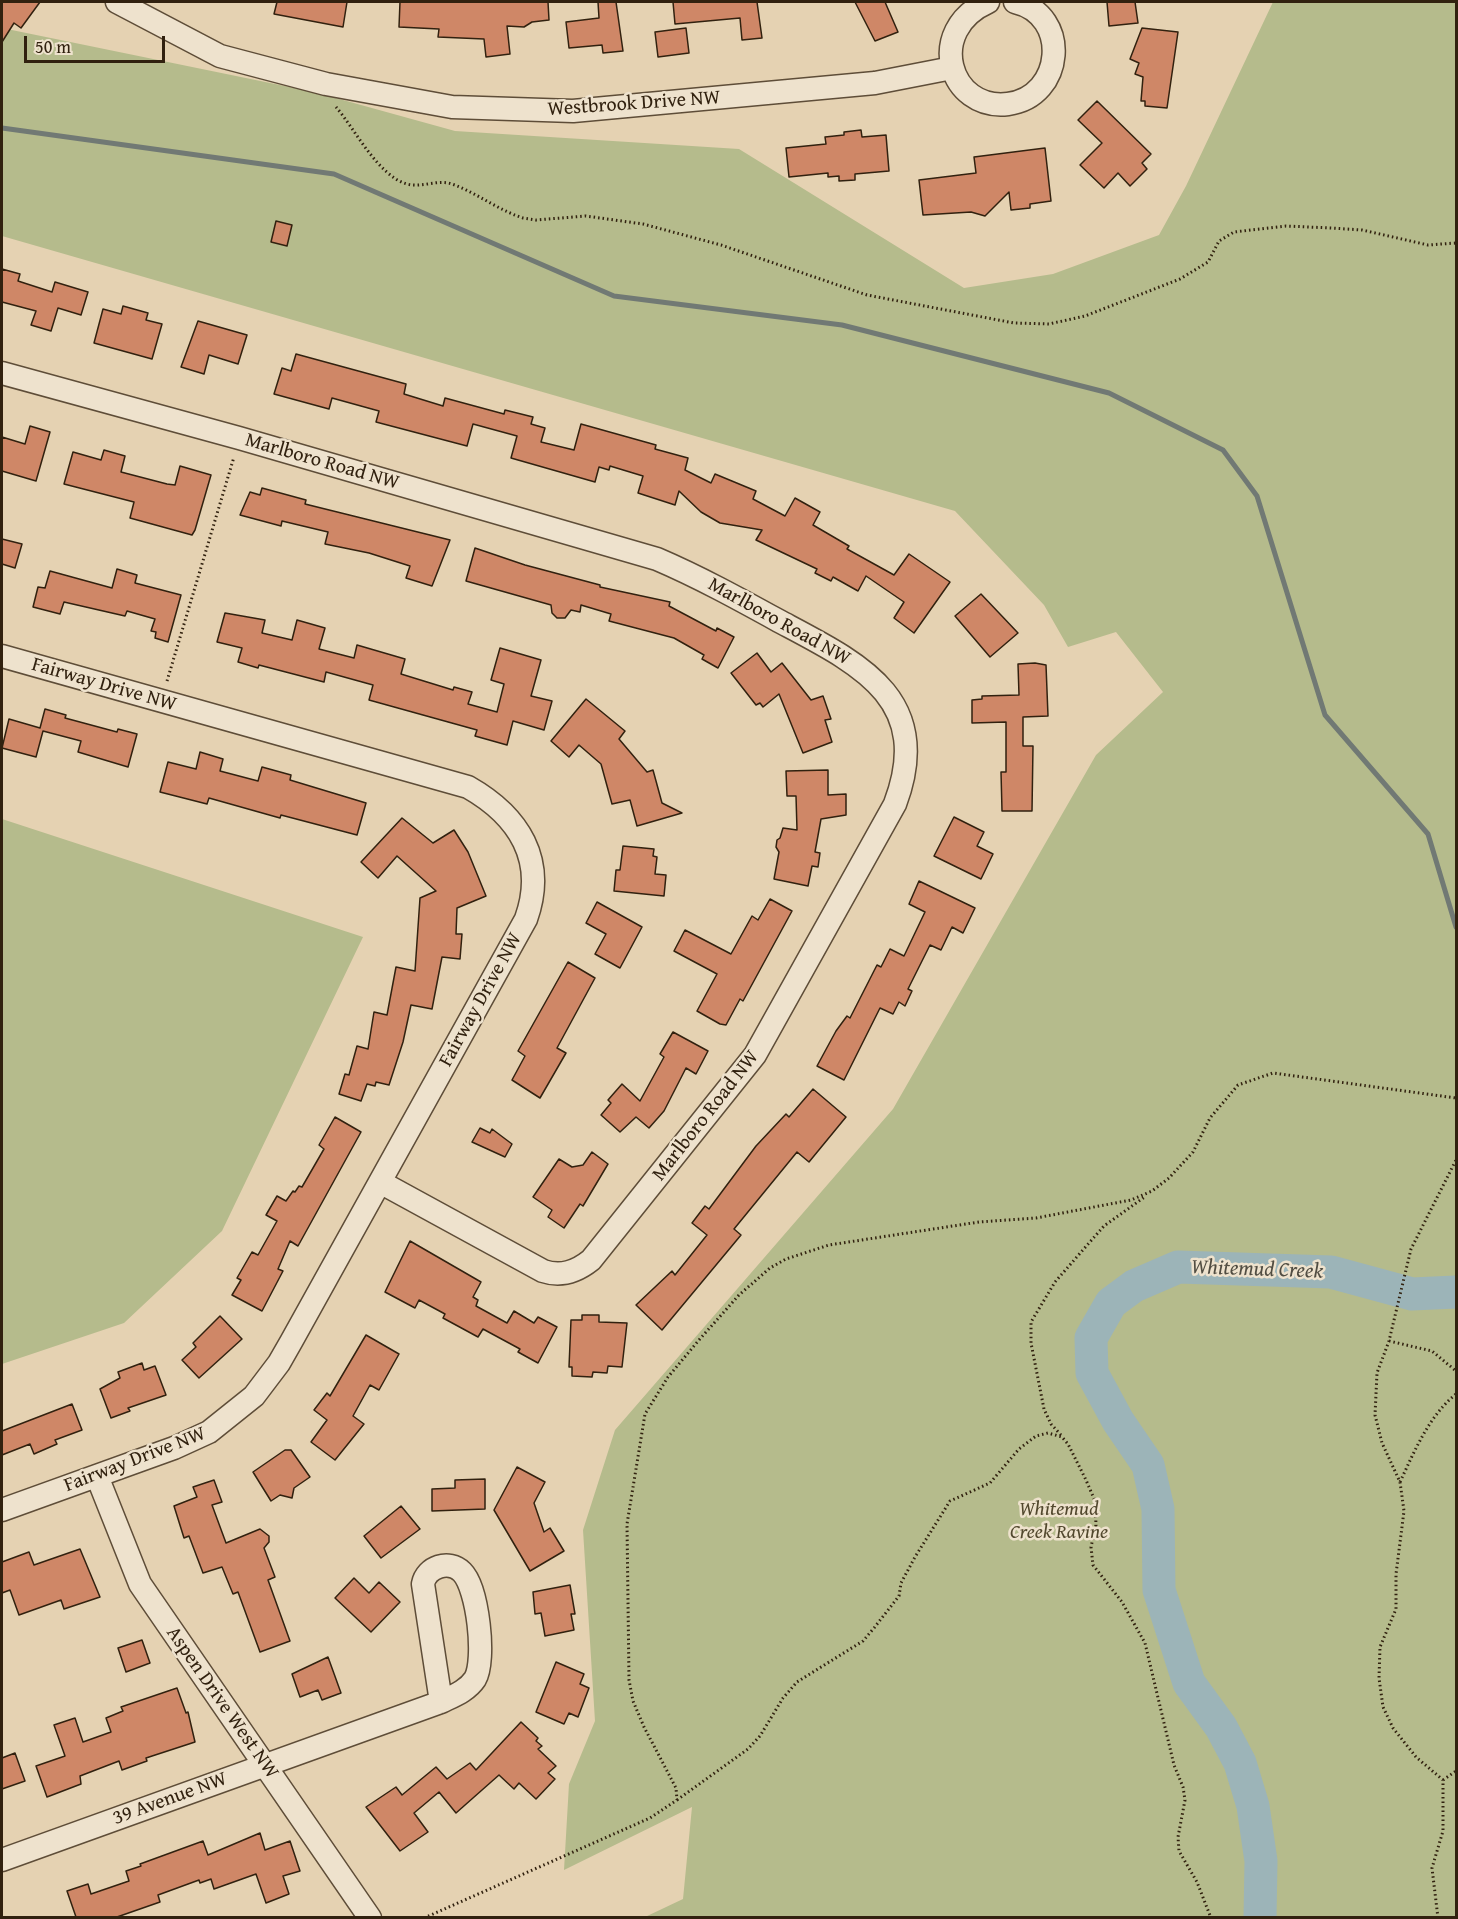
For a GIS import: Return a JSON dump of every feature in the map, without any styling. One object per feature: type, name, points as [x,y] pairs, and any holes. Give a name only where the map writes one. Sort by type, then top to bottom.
[{"type":"street","name":"Westbrook Drive NW","points":[[117,2],[220,56],[326,84],[452,107],[573,111],[875,83],[952,68]]},
{"type":"street","points":[[988,2],[974,8],[961,20],[953,34],[950,51],[952,68],[961,84],[973,96],[990,103],[1007,104],[1024,100],[1039,90],[1050,76],[1055,59],[1054,41],[1048,25],[1037,12],[1015,2]]},
{"type":"street","name":"Marlboro Road NW","points":[[2,373],[239,438],[657,559],[849,658],[865,670],[889,698],[902,727],[906,754],[904,774],[895,804],[755,1055],[591,1260],[582,1267],[562,1274],[543,1271],[380,1182]]},
{"type":"street","name":"Fairway Drive NW","points":[[2,656],[468,787],[495,804],[514,823],[521,836],[531,867],[533,895],[526,919],[380,1182],[279,1363],[254,1396],[225,1422],[194,1440],[2,1510]]},
{"type":"street","name":"Aspen Drive West NW","points":[[97,1476],[137,1579],[370,1917]]},
{"type":"street","name":"39 Avenue NW","points":[[2,1860],[441,1702],[471,1685],[479,1670],[482,1654],[469,1581],[458,1569],[450,1566],[432,1569],[427,1573],[423,1584],[441,1702]]},
{"type":"path","points":[[333,103],[363,145],[394,177],[405,184],[419,186],[450,183],[523,218],[536,220],[586,216],[643,224],[721,245],[867,295],[1014,323],[1049,324],[1085,316],[1180,279],[1208,262],[1219,241],[1234,232],[1286,226],[1331,228],[1385,234],[1428,245],[1456,243]]},
{"type":"path","points":[[166,684],[239,438]]},
{"type":"path","points":[[1211,1917],[1197,1882],[1179,1851],[1178,1837],[1185,1800],[1183,1787],[1174,1765],[1145,1643],[1122,1602],[1093,1565],[1091,1547],[1096,1525],[1095,1501],[1068,1444],[1047,1417],[1037,1381],[1031,1343],[1031,1322],[1034,1313],[1055,1282],[1104,1226],[1152,1191],[1193,1152],[1224,1098],[1238,1085],[1273,1074],[1456,1098]]},
{"type":"path","points":[[1438,1917],[1432,1868],[1443,1831],[1443,1780],[1416,1756],[1393,1728],[1383,1707],[1378,1678],[1380,1647],[1396,1610],[1396,1574],[1404,1512],[1400,1482],[1382,1443],[1375,1415],[1377,1373],[1389,1341],[1407,1263],[1456,1160]]},
{"type":"path","points":[[677,1800],[676,1788],[633,1701],[629,1680],[627,1600],[627,1524],[635,1462],[645,1414],[669,1377],[739,1296],[770,1268],[786,1259],[829,1245],[884,1235],[942,1230],[979,1222],[1036,1218],[1098,1208],[1131,1200],[1152,1191]]},
{"type":"path","points":[[1389,1341],[1432,1351],[1456,1371]]},
{"type":"path","points":[[1400,1482],[1434,1417],[1442,1405],[1456,1394]]},
{"type":"path","points":[[424,1917],[650,1818],[748,1749],[760,1736],[783,1698],[797,1682],[862,1641],[874,1629],[899,1596],[901,1582],[950,1501],[990,1483],[1019,1449],[1036,1436],[1048,1433],[1062,1437]]},
{"type":"path","points":[[1443,1780],[1456,1771]]},
{"type":"green space","name":"Whitemud Creek Ravine","points":[[1273,2],[1456,2],[1456,1917],[645,1917],[683,1899],[692,1807],[564,1870],[569,1784],[595,1721],[583,1530],[615,1430],[893,1109],[1096,755],[1163,692],[1116,632],[1068,647],[1044,605],[955,511],[2,236],[2,28],[314,92],[455,131],[739,149],[964,288],[1053,274],[1159,235],[1186,186]]},
{"type":"green space","points":[[2,819],[363,937],[222,1231],[124,1323],[2,1364]]},
{"type":"building","points":[[2,2],[40,2],[21,28],[14,23],[2,42]]},
{"type":"building","points":[[277,2],[347,2],[343,27],[274,14]]},
{"type":"building","points":[[400,2],[548,2],[549,20],[532,22],[524,27],[507,26],[510,54],[486,57],[484,39],[438,37],[439,29],[399,27]]},
{"type":"building","points":[[598,2],[616,2],[623,51],[603,53],[602,45],[569,48],[566,22],[599,18]]},
{"type":"building","points":[[673,2],[757,2],[762,38],[742,40],[740,18],[675,24]]},
{"type":"building","points":[[855,2],[885,2],[898,32],[875,41]]},
{"type":"building","points":[[1107,2],[1135,2],[1138,23],[1109,26]]},
{"type":"building","points":[[686,28],[689,53],[658,57],[655,32]]},
{"type":"building","points":[[1142,28],[1178,32],[1167,108],[1145,106],[1145,101],[1141,101],[1143,77],[1135,74],[1139,63],[1130,59]]},
{"type":"building","points":[[1097,101],[1151,154],[1142,163],[1147,169],[1130,186],[1118,173],[1104,188],[1080,165],[1102,143],[1078,120]]},
{"type":"building","points":[[861,130],[862,137],[886,135],[889,171],[855,174],[855,180],[839,181],[839,176],[828,177],[828,173],[789,177],[786,148],[826,144],[825,137]]},
{"type":"building","points":[[1045,148],[1051,201],[1030,204],[1030,208],[1011,210],[1009,192],[985,216],[971,212],[923,215],[919,180],[976,173],[974,157]]},
{"type":"building","points":[[276,221],[292,225],[287,246],[271,242]]},
{"type":"building","points":[[2,269],[20,274],[18,281],[52,292],[55,282],[88,292],[81,315],[58,308],[51,331],[31,325],[36,311],[2,302]]},
{"type":"building","points":[[123,306],[148,313],[146,320],[162,324],[152,359],[94,343],[103,309],[121,314]]},
{"type":"building","points":[[198,321],[247,335],[238,364],[209,355],[204,374],[181,367]]},
{"type":"building","points":[[296,354],[406,384],[404,394],[443,406],[445,398],[504,414],[505,410],[533,417],[531,424],[545,428],[541,442],[574,450],[581,424],[656,445],[655,449],[688,458],[685,470],[711,483],[715,474],[756,491],[753,499],[785,516],[795,498],[820,512],[813,525],[849,546],[847,549],[894,575],[909,554],[950,582],[914,633],[894,618],[904,602],[866,576],[858,591],[833,577],[831,581],[815,573],[817,569],[756,540],[762,530],[720,523],[701,512],[679,491],[675,505],[638,493],[643,476],[610,466],[609,470],[599,467],[595,482],[511,458],[517,436],[473,424],[467,446],[376,422],[379,411],[332,398],[329,409],[274,394],[282,368],[291,371]]},
{"type":"building","points":[[30,426],[50,432],[36,481],[2,471],[2,437],[25,444]]},
{"type":"building","points":[[104,450],[125,456],[121,472],[167,484],[175,485],[180,466],[211,475],[192,535],[130,518],[134,502],[64,484],[73,452],[101,460]]},
{"type":"building","points":[[262,488],[306,500],[305,504],[450,540],[432,586],[406,578],[410,566],[369,553],[325,544],[328,532],[282,521],[281,526],[240,515],[250,492],[260,495]]},
{"type":"building","points":[[2,539],[22,544],[15,568],[2,564]]},
{"type":"building","points":[[475,548],[525,565],[600,585],[600,587],[670,602],[669,606],[716,631],[717,628],[734,637],[718,668],[702,659],[704,655],[674,638],[609,621],[611,614],[581,605],[580,612],[571,610],[565,618],[557,618],[552,613],[551,605],[466,581]]},
{"type":"building","points":[[117,569],[137,575],[135,583],[181,595],[168,642],[155,638],[156,632],[151,631],[155,619],[127,611],[125,616],[64,602],[60,614],[33,607],[38,587],[45,588],[50,571],[112,588]]},
{"type":"building","points":[[981,594],[1018,633],[990,657],[955,616]]},
{"type":"building","points":[[225,613],[265,620],[262,633],[292,640],[297,620],[325,628],[319,649],[354,658],[357,645],[405,659],[401,674],[453,690],[454,687],[472,692],[468,704],[497,712],[504,684],[491,680],[500,648],[541,660],[531,696],[552,701],[544,730],[513,721],[507,745],[475,736],[477,730],[369,700],[373,685],[326,672],[324,682],[259,665],[258,668],[238,662],[242,648],[217,642]]},
{"type":"building","points":[[757,653],[771,672],[782,663],[811,700],[823,696],[831,719],[825,720],[832,742],[803,753],[779,694],[763,707],[760,703],[756,705],[731,673]]},
{"type":"building","points":[[1018,664],[1046,665],[1048,716],[1023,717],[1023,746],[1033,746],[1032,811],[1002,811],[1001,772],[1006,772],[1006,722],[972,723],[972,700],[982,699],[982,696],[1019,695]]},
{"type":"building","points":[[586,699],[625,731],[619,739],[647,772],[653,770],[662,803],[682,813],[637,826],[630,800],[612,804],[601,764],[579,745],[569,757],[551,741]]},
{"type":"building","points":[[45,709],[66,715],[65,718],[117,732],[118,729],[137,734],[128,767],[78,752],[81,741],[43,731],[36,757],[2,748],[9,719],[40,728]]},
{"type":"building","points":[[200,752],[223,759],[220,771],[258,781],[262,767],[291,775],[290,780],[366,803],[357,835],[281,815],[280,818],[209,798],[207,804],[160,792],[168,762],[196,769]]},
{"type":"building","points":[[828,770],[828,795],[846,794],[846,815],[821,819],[815,852],[820,853],[818,867],[812,866],[808,886],[774,879],[779,852],[776,847],[777,840],[783,828],[797,830],[796,796],[787,796],[786,771]]},
{"type":"building","points":[[954,817],[984,832],[977,846],[993,854],[981,879],[934,856]]},
{"type":"building","points":[[402,818],[433,843],[454,830],[468,852],[486,896],[457,908],[456,934],[462,934],[460,959],[442,957],[432,1009],[411,1005],[403,1042],[389,1085],[376,1082],[375,1086],[367,1084],[361,1101],[339,1094],[345,1074],[349,1075],[357,1046],[368,1049],[374,1012],[387,1015],[396,967],[415,971],[420,898],[436,891],[397,856],[378,878],[361,862]]},
{"type":"building","points":[[623,846],[654,849],[653,856],[657,857],[655,874],[666,875],[664,896],[614,891],[616,870],[620,870]]},
{"type":"building","points":[[919,881],[975,908],[963,933],[952,927],[941,950],[930,945],[908,989],[912,991],[905,1006],[899,1002],[893,1014],[880,1008],[844,1080],[817,1066],[836,1031],[847,1016],[850,1018],[877,965],[881,967],[890,949],[904,956],[925,912],[909,904]]},
{"type":"building","points":[[770,899],[792,911],[743,1001],[740,999],[726,1025],[720,1024],[697,1011],[717,974],[674,951],[685,930],[731,954],[752,916],[758,920]]},
{"type":"building","points":[[597,902],[642,927],[620,968],[595,954],[606,934],[586,923]]},
{"type":"building","points":[[568,962],[595,978],[557,1048],[566,1053],[540,1098],[512,1080],[525,1056],[518,1051]]},
{"type":"building","points":[[673,1032],[708,1051],[696,1074],[686,1068],[664,1111],[649,1128],[636,1117],[620,1132],[601,1115],[611,1103],[608,1100],[622,1084],[640,1101],[664,1057],[660,1054]]},
{"type":"building","points":[[813,1089],[846,1117],[809,1162],[797,1152],[734,1229],[741,1235],[662,1330],[636,1305],[672,1271],[675,1275],[707,1235],[692,1223],[705,1206],[709,1209],[756,1146],[786,1114],[789,1117]]},
{"type":"building","points":[[335,1117],[361,1132],[298,1246],[290,1241],[278,1269],[283,1271],[262,1311],[232,1295],[241,1280],[237,1278],[252,1252],[258,1255],[277,1221],[266,1215],[277,1196],[286,1201],[293,1191],[295,1192],[299,1186],[302,1187],[324,1149],[319,1145]]},
{"type":"building","points":[[480,1128],[490,1133],[492,1129],[512,1144],[505,1157],[472,1142]]},
{"type":"building","points":[[592,1152],[608,1164],[583,1206],[580,1204],[564,1228],[548,1217],[552,1210],[533,1197],[559,1159],[572,1167],[583,1165]]},
{"type":"building","points":[[410,1241],[481,1282],[473,1297],[478,1300],[476,1306],[507,1323],[514,1311],[534,1323],[538,1317],[557,1327],[538,1363],[518,1352],[520,1349],[483,1329],[478,1337],[443,1318],[445,1314],[419,1300],[415,1308],[385,1292]]},
{"type":"building","points":[[582,1315],[599,1315],[599,1322],[627,1323],[622,1367],[608,1366],[607,1373],[593,1372],[592,1377],[572,1376],[572,1367],[569,1367],[571,1320],[582,1320]]},
{"type":"building","points":[[220,1316],[242,1339],[199,1378],[182,1360],[196,1347],[193,1343]]},
{"type":"building","points":[[366,1335],[399,1354],[379,1390],[370,1385],[353,1416],[364,1424],[335,1460],[311,1442],[327,1420],[314,1410],[327,1393],[330,1396]]},
{"type":"building","points":[[142,1363],[144,1370],[155,1366],[166,1395],[128,1408],[130,1411],[111,1418],[100,1389],[120,1378],[118,1372]]},
{"type":"building","points":[[72,1404],[82,1430],[55,1440],[57,1444],[34,1454],[30,1444],[2,1455],[2,1431]]},
{"type":"building","points":[[285,1450],[291,1450],[310,1477],[294,1488],[292,1498],[280,1495],[271,1501],[253,1472]]},
{"type":"building","points":[[517,1467],[545,1482],[534,1503],[544,1532],[550,1528],[564,1551],[530,1571],[494,1510]]},
{"type":"building","points":[[485,1479],[485,1509],[432,1511],[432,1489],[455,1488],[455,1480]]},
{"type":"building","points":[[214,1480],[222,1502],[212,1505],[226,1543],[260,1529],[269,1536],[269,1542],[264,1548],[275,1577],[268,1580],[290,1641],[260,1652],[238,1592],[233,1594],[222,1567],[203,1573],[189,1536],[184,1538],[174,1506],[197,1497],[193,1487]]},
{"type":"building","points":[[401,1506],[420,1529],[381,1558],[364,1536]]},
{"type":"building","points":[[80,1549],[100,1597],[64,1609],[61,1600],[19,1615],[10,1590],[2,1593],[2,1562],[29,1552],[34,1565]]},
{"type":"building","points":[[354,1578],[369,1593],[379,1582],[400,1602],[371,1632],[335,1598]]},
{"type":"building","points":[[570,1585],[575,1614],[571,1614],[574,1630],[545,1636],[541,1613],[535,1614],[533,1592]]},
{"type":"building","points":[[142,1640],[150,1663],[126,1672],[118,1648]]},
{"type":"building","points":[[328,1657],[341,1693],[322,1700],[318,1690],[300,1697],[292,1674]]},
{"type":"building","points":[[556,1662],[584,1674],[580,1684],[589,1688],[578,1717],[569,1713],[564,1724],[536,1712]]},
{"type":"building","points":[[177,1688],[186,1713],[188,1712],[195,1742],[146,1758],[147,1761],[122,1770],[119,1761],[80,1776],[81,1784],[47,1797],[36,1766],[65,1756],[54,1725],[75,1718],[83,1742],[111,1732],[106,1718],[123,1711],[121,1707]]},
{"type":"building","points":[[521,1722],[538,1738],[536,1741],[542,1746],[538,1749],[556,1766],[548,1773],[555,1779],[536,1799],[519,1783],[514,1789],[499,1775],[456,1813],[439,1792],[414,1813],[428,1832],[400,1851],[366,1807],[396,1787],[402,1795],[436,1767],[447,1779],[470,1763],[476,1770]]},
{"type":"building","points":[[15,1753],[25,1781],[2,1789],[2,1758]]},
{"type":"building","points":[[260,1833],[265,1850],[290,1841],[300,1871],[283,1876],[289,1894],[266,1903],[256,1874],[214,1889],[211,1879],[200,1883],[199,1880],[158,1895],[160,1902],[117,1917],[76,1917],[67,1891],[88,1884],[91,1894],[129,1881],[126,1871],[141,1866],[140,1864],[203,1841],[208,1855]]},
{"type":"waterway","points":[[2,128],[334,174],[614,296],[842,325],[1109,393],[1223,450],[1257,496],[1325,715],[1428,834],[1456,927]]},
{"type":"waterway","name":"Whitemud Creek","points":[[1260,1918],[1261,1861],[1253,1806],[1240,1763],[1221,1727],[1189,1683],[1159,1590],[1158,1509],[1148,1465],[1118,1421],[1092,1373],[1091,1338],[1111,1303],[1134,1286],[1178,1267],[1331,1272],[1412,1294],[1456,1292]]},
{"type":"waterway","points":[[1453,1293],[1456,1278]]}]
